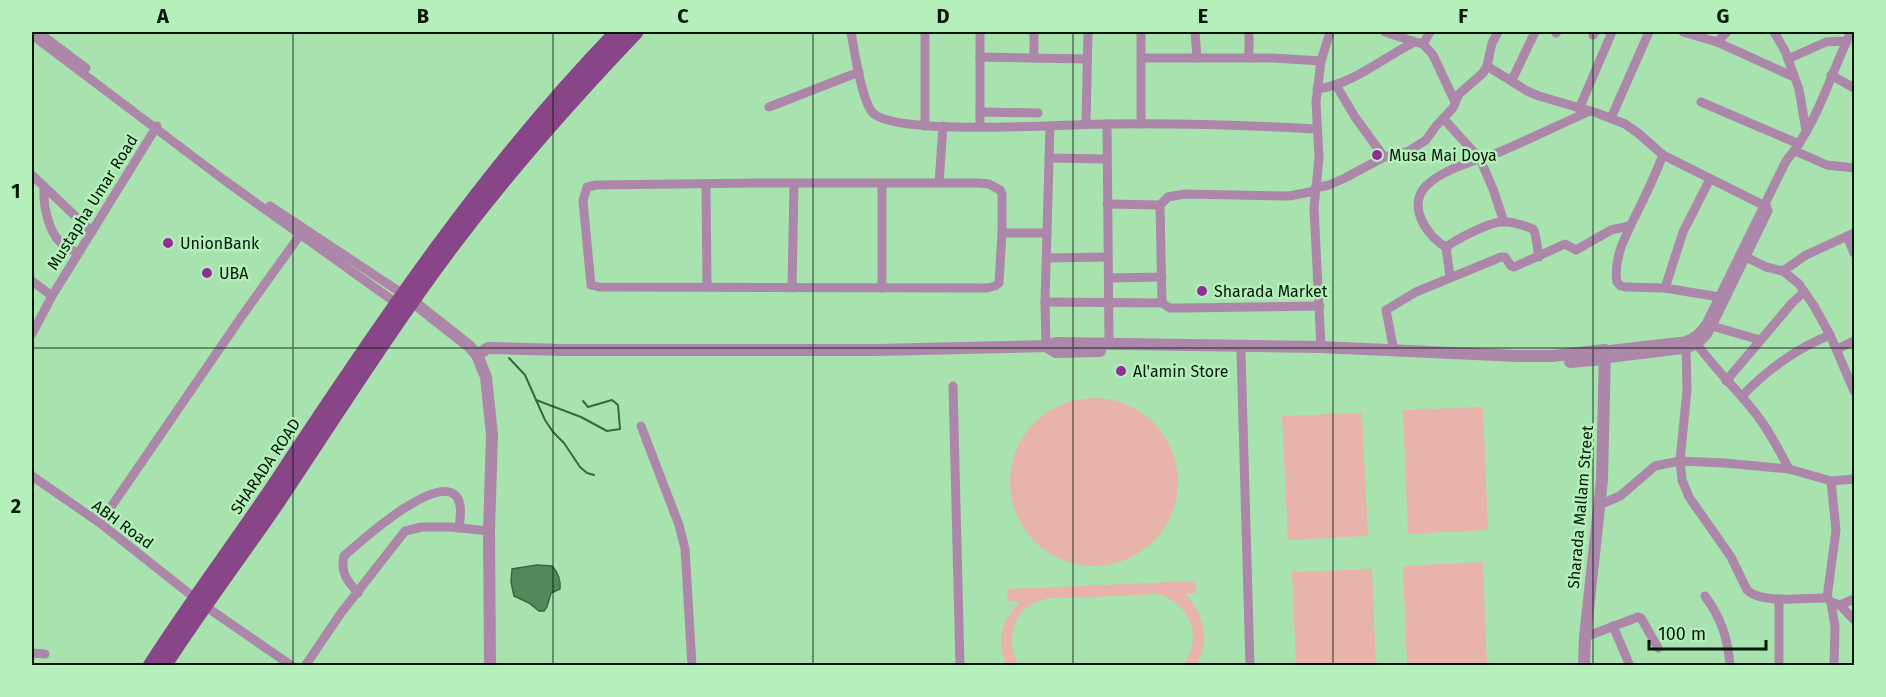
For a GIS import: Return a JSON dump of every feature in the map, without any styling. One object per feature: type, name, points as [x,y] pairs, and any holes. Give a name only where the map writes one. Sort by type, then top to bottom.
[{"type":"main road","points":[[150,666],[272,511],[337,402],[473,199],[520,138],[618,32]]},
{"type":"main road","points":[[410,295],[537,139],[586,83],[636,32]]},
{"type":"main road","points":[[164,666],[196,608]]},
{"type":"street","points":[[38,32],[300,235],[410,295]]},
{"type":"street","points":[[851,32],[868,106],[876,116],[896,122],[925,126],[1212,124],[1316,129]]},
{"type":"street","points":[[925,32],[925,126]]},
{"type":"street","points":[[980,32],[980,126]]},
{"type":"street","points":[[1034,32],[1034,58]]},
{"type":"street","points":[[1086,124],[1088,32]]},
{"type":"street","points":[[1140,124],[1141,32]]},
{"type":"street","points":[[1195,32],[1197,58]]},
{"type":"street","points":[[1249,32],[1249,58]]},
{"type":"street","points":[[1321,347],[1315,231],[1315,190],[1319,158],[1316,129],[1317,89],[1321,61],[1330,32]]},
{"type":"street","points":[[1385,32],[1418,43],[1433,55],[1455,102]]},
{"type":"street","points":[[1317,89],[1336,85],[1365,71],[1418,43],[1430,32]]},
{"type":"street","points":[[1107,204],[1160,205],[1168,197],[1185,195],[1289,196],[1329,185],[1384,157],[1407,152],[1421,144],[1453,108],[1459,94],[1483,73],[1488,66],[1489,55],[1497,32]]},
{"type":"street","points":[[1512,80],[1535,32]]},
{"type":"street","points":[[1579,109],[1612,32]]},
{"type":"street","points":[[1611,118],[1649,32]]},
{"type":"street","points":[[1683,32],[1717,42],[1794,77]]},
{"type":"street","points":[[1717,42],[1727,32]]},
{"type":"street","points":[[1774,32],[1788,59],[1799,89],[1806,131]]},
{"type":"street","points":[[32,35],[339,254],[410,295],[461,340],[482,351],[877,350],[1046,346],[1056,343],[1321,347],[1518,357],[1601,355],[1686,349],[1707,335],[1746,257],[1786,161],[1796,150],[1819,106],[1851,32]]},
{"type":"street","points":[[1788,59],[1826,42],[1846,41]]},
{"type":"street","points":[[980,57],[1087,59]]},
{"type":"street","points":[[1141,58],[1321,61]]},
{"type":"street","points":[[1488,66],[1527,91],[1611,118],[1638,133],[1663,155],[1767,207]]},
{"type":"street","points":[[769,107],[859,72]]},
{"type":"street","points":[[1831,75],[1854,88]]},
{"type":"street","points":[[1336,85],[1355,117],[1384,157]]},
{"type":"street","points":[[1701,102],[1827,165],[1854,168]]},
{"type":"street","points":[[1450,277],[1446,247],[1434,238],[1423,223],[1418,206],[1421,193],[1429,183],[1438,177],[1590,111]]},
{"type":"street","points":[[980,112],[1038,113]]},
{"type":"street","points":[[1443,118],[1480,159],[1504,222]]},
{"type":"street","points":[[1107,124],[1109,344]]},
{"type":"street","name":"Mustapha Umar Road","points":[[32,334],[52,296],[157,126]]},
{"type":"street","points":[[939,183],[943,126]]},
{"type":"street","points":[[1046,346],[1050,126]]},
{"type":"street","points":[[1663,155],[1643,201],[1629,226],[1618,264],[1617,282],[1625,287],[1665,288],[1719,297]]},
{"type":"street","points":[[1049,158],[1106,159]]},
{"type":"street","points":[[32,175],[92,232]]},
{"type":"street","points":[[1665,288],[1683,232],[1710,179]]},
{"type":"street","points":[[939,183],[989,184],[998,188],[1002,194],[1000,279],[995,286],[987,288],[792,288],[592,286],[588,271],[583,201],[585,189],[592,185],[939,183]]},
{"type":"street","points":[[792,288],[794,184]]},
{"type":"street","points":[[882,184],[882,288]]},
{"type":"street","points":[[706,185],[707,286]]},
{"type":"street","points":[[44,188],[45,204],[55,236],[60,242],[78,253]]},
{"type":"street","points":[[1160,205],[1162,303]]},
{"type":"street","points":[[1695,342],[1767,207]]},
{"type":"street","points":[[1446,247],[1494,224],[1504,222],[1533,229],[1539,257]]},
{"type":"street","points":[[1394,351],[1386,316],[1387,309],[1416,292],[1501,257],[1506,258],[1514,267],[1565,244],[1576,250],[1611,230],[1629,226]]},
{"type":"street","points":[[1002,233],[1047,233]]},
{"type":"street","points":[[100,523],[300,235]]},
{"type":"street","points":[[1783,271],[1806,255],[1851,235],[1854,253]]},
{"type":"street","points":[[1047,258],[1108,257]]},
{"type":"street","points":[[1746,257],[1766,267],[1783,271],[1793,278],[1804,291],[1815,306],[1830,335],[1854,391]]},
{"type":"street","points":[[1109,278],[1162,277]]},
{"type":"street","points":[[32,281],[52,296]]},
{"type":"street","points":[[1726,381],[1804,291]]},
{"type":"street","points":[[1045,302],[1162,303],[1170,308],[1320,306]]},
{"type":"street","points":[[1712,326],[1760,340]]},
{"type":"street","points":[[1742,396],[1780,361],[1830,335]]},
{"type":"street","points":[[1046,346],[1056,352],[1241,353],[1519,364],[1553,363],[1684,341],[1695,342],[1767,429],[1789,469]]},
{"type":"street","points":[[1837,349],[1854,341]]},
{"type":"street","points":[[1686,349],[1687,390],[1680,460],[1683,480],[1687,494],[1731,557],[1747,590],[1756,596],[1779,599],[1833,602],[1854,599]]},
{"type":"street","points":[[482,351],[492,435],[489,531],[490,666]]},
{"type":"street","points":[[1241,353],[1250,666]]},
{"type":"street","name":"Sharada Mallam Street","points":[[1584,666],[1602,469],[1601,355]]},
{"type":"street","name":"Sharada Mallam Street","points":[[1576,666],[1595,480],[1601,355]]},
{"type":"street","points":[[953,386],[960,666]]},
{"type":"street","points":[[641,426],[676,518],[685,549],[692,666]]},
{"type":"street","points":[[1599,505],[1620,496],[1655,466],[1680,460],[1789,469],[1831,481],[1854,479]]},
{"type":"street","name":"ABH Road","points":[[32,476],[100,523],[196,608],[292,666]]},
{"type":"street","points":[[1831,481],[1836,530],[1833,602],[1834,666]]},
{"type":"street","points":[[358,593],[347,581],[343,572],[344,556],[384,522],[401,511],[431,493],[448,492],[455,495],[460,505],[459,528]]},
{"type":"street","points":[[305,666],[341,613],[405,531],[422,527],[489,531]]},
{"type":"street","points":[[1705,596],[1724,628],[1728,640],[1730,666]]},
{"type":"street","points":[[1779,599],[1779,666]]},
{"type":"street","points":[[1833,602],[1854,620]]},
{"type":"street","points":[[1585,637],[1638,616],[1658,648]]},
{"type":"street","points":[[1613,626],[1630,666]]},
{"type":"street","points":[[32,653],[45,654]]},
{"type":"shaded area","points":[[1094,398],[1126,405],[1141,412],[1153,423],[1164,435],[1171,450],[1178,482],[1171,514],[1164,529],[1153,541],[1141,552],[1126,559],[1094,566],[1062,559],[1047,552],[1035,541],[1024,529],[1017,514],[1010,482],[1017,450],[1024,435],[1035,423],[1047,412],[1062,405]]},
{"type":"shaded area","points":[[1483,407],[1488,530],[1408,534],[1403,410]]},
{"type":"shaded area","points":[[1362,413],[1368,536],[1288,540],[1282,416]]},
{"type":"shaded area","points":[[1483,562],[1487,665],[1407,665],[1403,566]]},
{"type":"shaded area","points":[[537,565],[552,566],[560,583],[560,589],[551,593],[544,611],[539,611],[514,596],[511,582],[512,569]]},
{"type":"shaded area","points":[[1372,569],[1376,665],[1296,665],[1292,572]]},
{"type":"shaded area","points":[[1196,581],[1196,593],[1185,593],[1197,610],[1203,627],[1204,645],[1197,665],[1183,665],[1189,654],[1193,633],[1185,613],[1168,598],[1157,594],[1053,598],[1034,603],[1019,616],[1012,635],[1014,655],[1018,665],[1006,665],[1001,646],[1002,631],[1008,617],[1019,602],[1007,601],[1008,589]]},
{"type":"waterway","points":[[509,358],[525,375],[545,420],[553,432],[564,443],[580,467],[594,475]]},
{"type":"waterway","points":[[536,400],[581,417],[607,431],[620,429],[618,405],[612,400],[588,407],[583,401]]},
{"type":"place","name":"Musa Mai Doya","points":[[1377,155]]},
{"type":"place","name":"UnionBank","points":[[168,243]]},
{"type":"place","name":"UBA","points":[[207,273]]},
{"type":"place","name":"Sharada Market","points":[[1202,291]]},
{"type":"place","name":"Al'amin Store","points":[[1121,371]]}]
